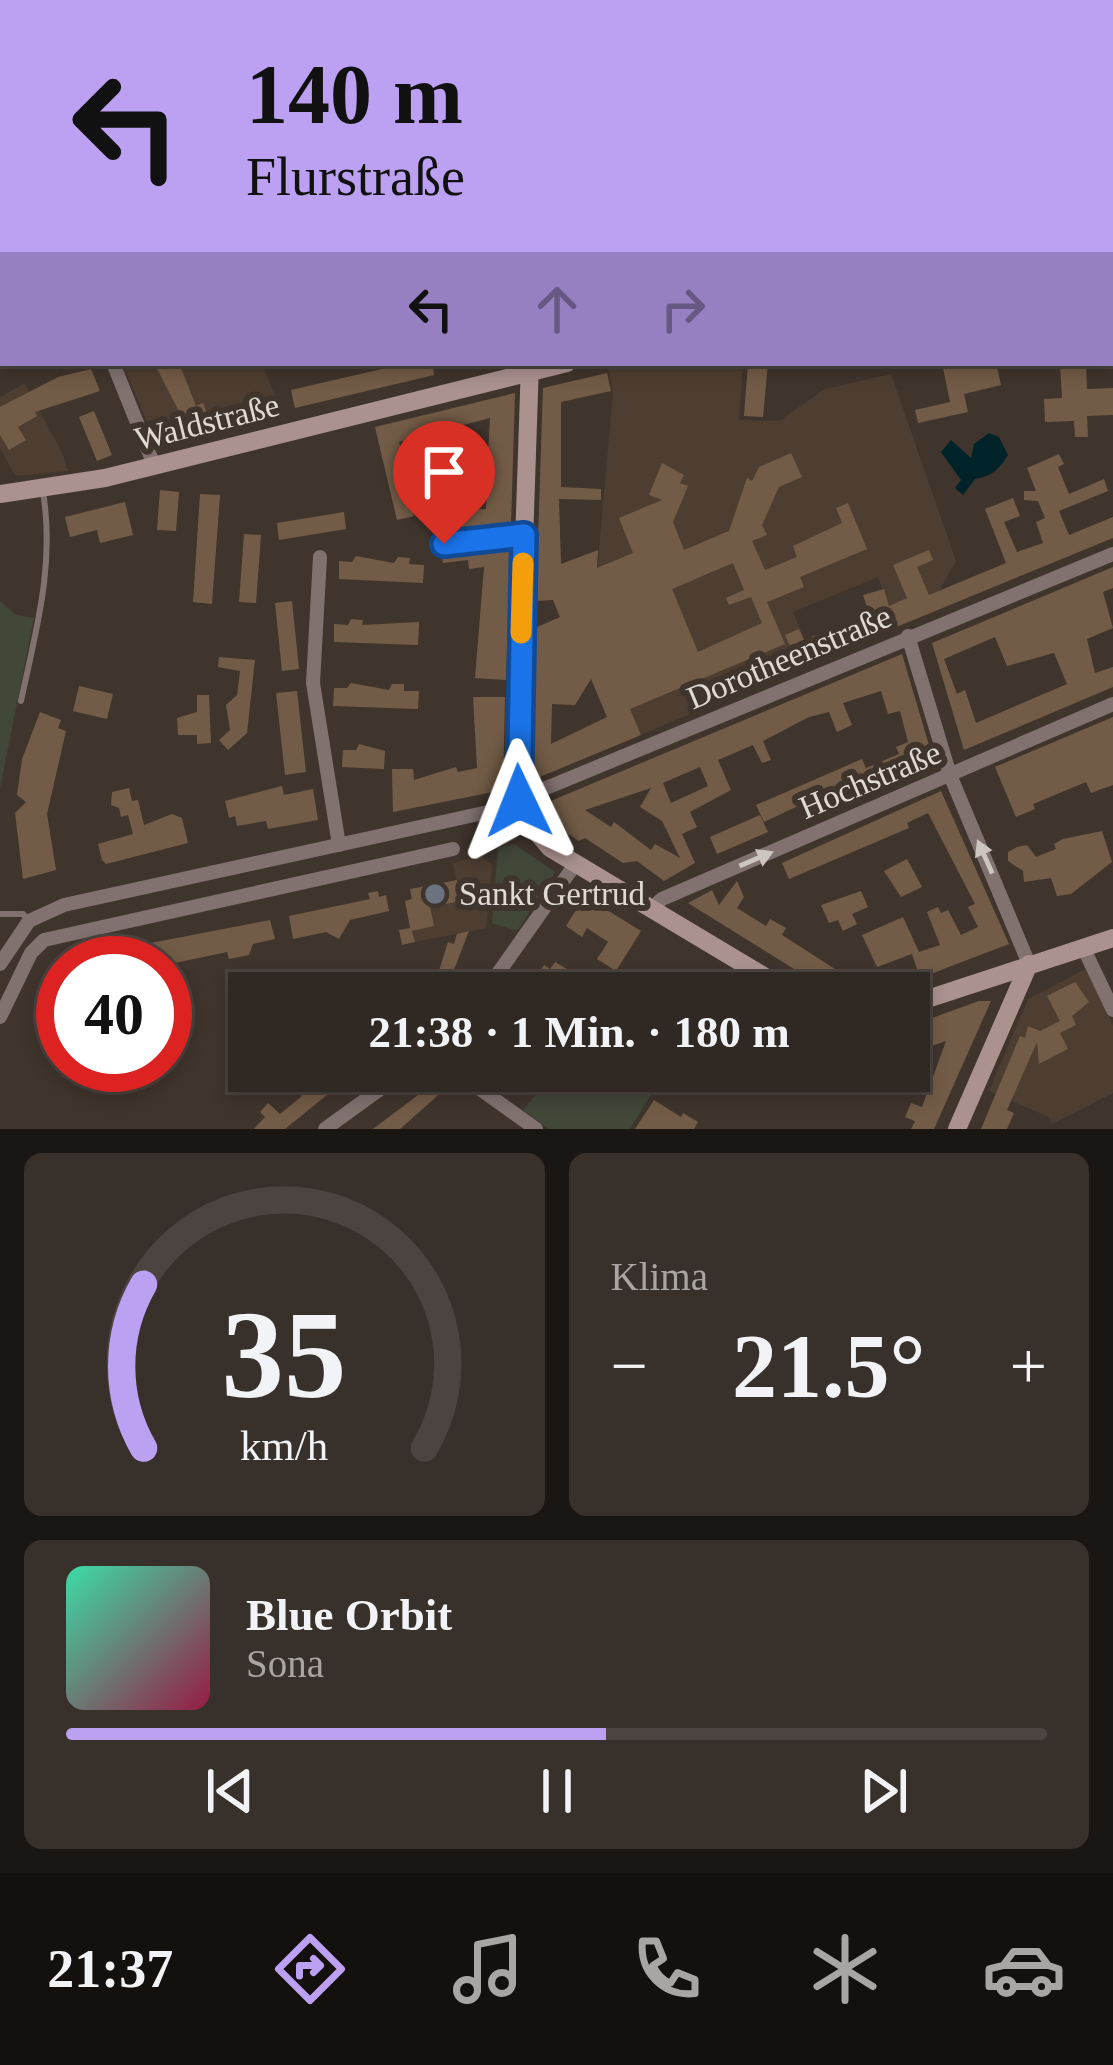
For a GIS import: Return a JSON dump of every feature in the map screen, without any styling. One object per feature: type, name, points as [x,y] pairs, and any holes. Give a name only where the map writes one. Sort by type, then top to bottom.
[{"type":"street","points":[[114,366],[154,466]]},
{"type":"street","points":[[530,367],[519,801],[536,835],[574,866],[757,972]]},
{"type":"street","name":"Waldstraße","points":[[0,494],[43,490],[154,466],[530,367]]},
{"type":"street","points":[[444,544],[524,535]]},
{"type":"street","name":"Dorotheenstraße","points":[[28,921],[64,905],[488,812],[1113,554]]},
{"type":"street","points":[[320,557],[313,683],[334,846],[324,879]]},
{"type":"street","points":[[908,636],[950,775],[1029,964],[957,1129]]},
{"type":"street","name":"Hochstraße","points":[[651,909],[662,899],[1113,704]]},
{"type":"street","points":[[61,936],[453,849]]},
{"type":"street","points":[[499,972],[574,866]]},
{"type":"street","points":[[0,964],[28,921]]},
{"type":"street","points":[[0,1017],[36,946],[17,934]]},
{"type":"street","points":[[930,998],[1113,938]]},
{"type":"street","points":[[1083,947],[1113,1010]]},
{"type":"street","points":[[326,1129],[376,1092]]},
{"type":"street","points":[[484,1092],[536,1129]]},
{"type":"lane","points":[[21,701],[47,583],[50,551],[43,490]]},
{"type":"lane","points":[[0,914],[23,914],[28,921]]},
{"type":"shaded area","points":[[123,366],[262,366],[285,419],[158,447]]},
{"type":"shaded area","points":[[743,366],[739,420],[779,421],[825,389],[891,374],[956,561],[939,591],[946,607],[895,621],[878,577],[793,612],[813,661],[641,735],[631,712],[609,721],[595,595],[613,392],[608,367]]},
{"type":"shaded area","points":[[24,383],[68,471],[16,476],[0,449],[0,398]]},
{"type":"shaded area","points":[[481,856],[492,865],[486,928],[415,942],[410,920],[414,910],[461,900],[453,863]]},
{"type":"shaded area","points":[[1086,969],[1113,1025],[1113,1093],[1052,1124],[1049,1117],[989,1091],[1028,999]]},
{"type":"green space","points":[[0,601],[16,615],[34,618],[0,788]]},
{"type":"green space","points":[[514,844],[555,872],[517,931],[492,923],[498,847]]},
{"type":"green space","points":[[538,1092],[652,1093],[630,1129],[549,1129],[523,1110]]},
{"type":"water","points":[[989,433],[999,437],[1008,455],[994,472],[975,479],[963,495],[955,488],[961,480],[941,452],[951,440],[971,458],[974,444]]},
{"type":"building","points":[[156,366],[180,366],[196,406],[203,403],[210,421],[188,429]]},
{"type":"building","points":[[395,366],[432,366],[434,375],[295,408],[291,390]]},
{"type":"building","points":[[748,366],[768,366],[763,417],[744,416]]},
{"type":"building","points":[[943,366],[997,366],[1001,385],[964,394],[968,412],[918,423],[915,410],[950,402]]},
{"type":"building","points":[[1060,366],[1086,366],[1087,389],[1113,388],[1113,415],[1087,416],[1088,437],[1075,437],[1074,421],[1045,422],[1044,399],[1062,398]]},
{"type":"building","points":[[91,369],[100,391],[35,412],[37,416],[18,427],[26,440],[9,450],[0,435],[0,407],[58,377]]},
{"type":"building","points":[[607,373],[611,391],[561,402],[561,487],[601,489],[601,500],[559,499],[561,564],[598,550],[597,568],[633,553],[619,518],[662,500],[649,495],[662,463],[684,475],[680,483],[688,486],[673,522],[684,550],[729,531],[747,478],[752,481],[759,467],[791,453],[802,477],[779,487],[762,525],[767,535],[752,541],[765,570],[797,557],[793,546],[842,523],[836,508],[848,503],[867,549],[800,577],[804,587],[767,602],[785,644],[630,709],[641,735],[530,781],[535,628],[560,617],[553,600],[536,601],[543,388]],"holes":[[[733,563],[744,590],[726,598],[729,605],[751,597],[762,623],[698,652],[672,589]],[[591,679],[607,717],[551,744],[552,704],[575,705]]]},
{"type":"building","points":[[515,393],[511,525],[439,531],[436,511],[486,509],[487,483],[459,481],[408,493],[414,516],[397,520],[375,427]],"holes":[[[490,418],[487,473],[453,472],[409,482],[399,442]]]},
{"type":"building","points":[[94,411],[112,455],[97,461],[79,417]]},
{"type":"building","points":[[1059,454],[1064,464],[1058,467],[1069,494],[1104,479],[1108,491],[1059,511],[1069,535],[1113,517],[1113,538],[799,667],[785,635],[799,629],[804,640],[869,613],[863,595],[884,589],[889,606],[907,598],[893,565],[929,550],[933,560],[917,567],[929,595],[1006,563],[985,509],[1013,498],[1020,516],[1004,522],[1017,552],[1043,543],[1036,522],[1045,518],[1038,501],[1024,500],[1024,491],[1036,491],[1027,468]]},
{"type":"building","points":[[160,490],[179,492],[176,531],[157,530]]},
{"type":"building","points":[[200,494],[220,495],[212,604],[193,602]]},
{"type":"building","points":[[125,502],[133,535],[100,543],[97,530],[70,537],[65,517]]},
{"type":"building","points":[[344,512],[346,529],[279,540],[277,523]]},
{"type":"building","points":[[244,534],[261,535],[256,603],[239,602]]},
{"type":"building","points":[[510,548],[506,680],[475,678],[484,567],[469,569],[468,560],[443,563],[442,555]]},
{"type":"building","points":[[356,556],[394,563],[398,557],[410,558],[409,564],[424,565],[423,583],[339,579],[339,561],[352,562]]},
{"type":"building","points":[[1113,567],[1113,588],[1103,592],[1113,628],[1087,639],[1095,673],[1113,667],[1113,687],[964,750],[932,643]],"holes":[[[995,637],[1007,666],[1054,653],[1067,684],[976,723],[965,690],[957,694],[944,659]]]},
{"type":"building","points":[[292,601],[299,669],[282,671],[275,603]]},
{"type":"building","points":[[351,619],[363,620],[362,625],[419,622],[418,645],[334,642],[334,624],[348,625]]},
{"type":"building","points":[[902,654],[934,762],[874,787],[868,773],[764,822],[756,805],[862,759],[866,768],[899,754],[896,747],[908,742],[900,711],[888,714],[881,691],[843,703],[852,725],[837,732],[829,712],[809,717],[763,741],[771,760],[762,763],[753,745],[718,760],[731,790],[690,812],[697,827],[682,834],[695,863],[664,881],[637,861],[623,863],[585,838],[579,841],[558,827],[555,833],[539,815],[541,805]],"holes":[[[700,767],[708,786],[671,803],[663,783]],[[651,788],[640,807],[662,821],[680,858],[655,844],[651,850],[614,822],[611,827],[585,810]]]},
{"type":"building","points":[[219,657],[255,660],[247,733],[228,750],[219,740],[230,730],[226,705],[237,695],[240,671],[218,667]]},
{"type":"building","points":[[351,683],[389,690],[392,684],[404,684],[404,691],[419,691],[418,709],[333,706],[334,688],[347,688]]},
{"type":"building","points":[[79,686],[113,694],[107,719],[73,711]]},
{"type":"building","points":[[297,691],[306,772],[285,775],[276,693]]},
{"type":"building","points":[[197,695],[209,695],[211,743],[197,744],[197,735],[178,735],[177,718],[197,712]]},
{"type":"building","points":[[473,697],[505,697],[503,790],[393,812],[392,769],[413,769],[414,780],[456,767],[458,772],[477,768]]},
{"type":"building","points":[[40,712],[61,720],[58,728],[66,731],[47,814],[56,870],[23,879],[15,813],[26,802],[17,795],[22,759]]},
{"type":"building","points":[[1113,717],[1113,785],[1091,793],[1086,782],[1033,804],[1035,809],[1016,817],[995,767]]},
{"type":"building","points":[[359,744],[385,751],[384,769],[342,767],[343,750],[356,750]]},
{"type":"building","points":[[282,786],[284,795],[313,789],[318,820],[268,829],[266,821],[237,826],[235,816],[229,818],[225,801]]},
{"type":"building","points":[[129,788],[132,801],[138,800],[144,825],[172,814],[182,818],[188,843],[106,864],[98,844],[133,834],[128,815],[121,817],[119,808],[111,805],[112,792]]},
{"type":"building","points":[[941,791],[1009,944],[930,974],[918,972],[912,954],[877,967],[862,935],[903,917],[919,952],[940,945],[927,912],[938,907],[941,913],[948,910],[961,935],[978,927],[968,907],[975,904],[928,813],[907,823],[909,828],[789,879],[782,863]]},
{"type":"building","points":[[760,815],[768,832],[717,854],[710,837]]},
{"type":"building","points":[[1102,831],[1112,862],[1071,894],[1057,896],[1051,878],[1024,882],[1023,871],[1008,861],[1008,852],[1017,847],[1027,845],[1036,857],[1056,849],[1054,844],[1063,839]]},
{"type":"building","points":[[907,859],[922,887],[901,897],[884,871]]},
{"type":"building","points":[[457,880],[461,901],[430,907],[434,926],[412,931],[415,942],[402,945],[399,930],[410,928],[405,901],[412,899],[410,889]]},
{"type":"building","points":[[737,881],[744,897],[737,908],[766,926],[770,919],[786,928],[782,935],[835,969],[800,972],[688,903],[712,890],[719,905]]},
{"type":"building","points":[[378,891],[379,897],[386,895],[389,911],[350,920],[339,939],[326,932],[293,939],[289,916],[370,899],[368,893]]},
{"type":"building","points":[[861,891],[868,907],[852,914],[857,924],[843,931],[838,920],[829,923],[821,905]]},
{"type":"building","points":[[585,896],[599,898],[602,907],[641,931],[616,971],[597,959],[608,942],[587,928],[582,937],[566,926]]},
{"type":"building","points":[[270,920],[275,939],[253,944],[249,955],[229,959],[227,952],[192,959],[192,936],[187,936]]},
{"type":"building","points":[[469,931],[453,972],[439,972],[448,942],[454,944],[457,934]]},
{"type":"building","points":[[555,962],[567,969],[540,972],[544,965],[550,969]]},
{"type":"building","points":[[1075,982],[1089,1002],[1072,1016],[1076,1025],[1060,1033],[1068,1049],[1039,1064],[1037,1042],[1007,1110],[1014,1113],[1007,1129],[981,1129],[1020,1036],[1025,1038],[1028,1026],[1040,1031],[1060,1021],[1047,996]]},
{"type":"building","points":[[991,1001],[934,1129],[911,1129],[915,1121],[905,1117],[911,1103],[922,1107],[946,1041],[930,1047],[930,1019]]},
{"type":"building","points":[[299,1092],[331,1092],[285,1129],[254,1129],[265,1117],[260,1112],[268,1103],[280,1114],[302,1096]]},
{"type":"building","points":[[422,1092],[442,1092],[400,1129],[373,1129]]},
{"type":"building","points":[[654,1100],[698,1122],[694,1129],[635,1129]]},
{"type":"slow traffic","points":[[521,633],[523,563]]},
{"type":"place","name":"Sankt Gertrud","points":[[435,894]]},
{"type":"route","points":[[444,544],[524,535],[519,801]]}]
